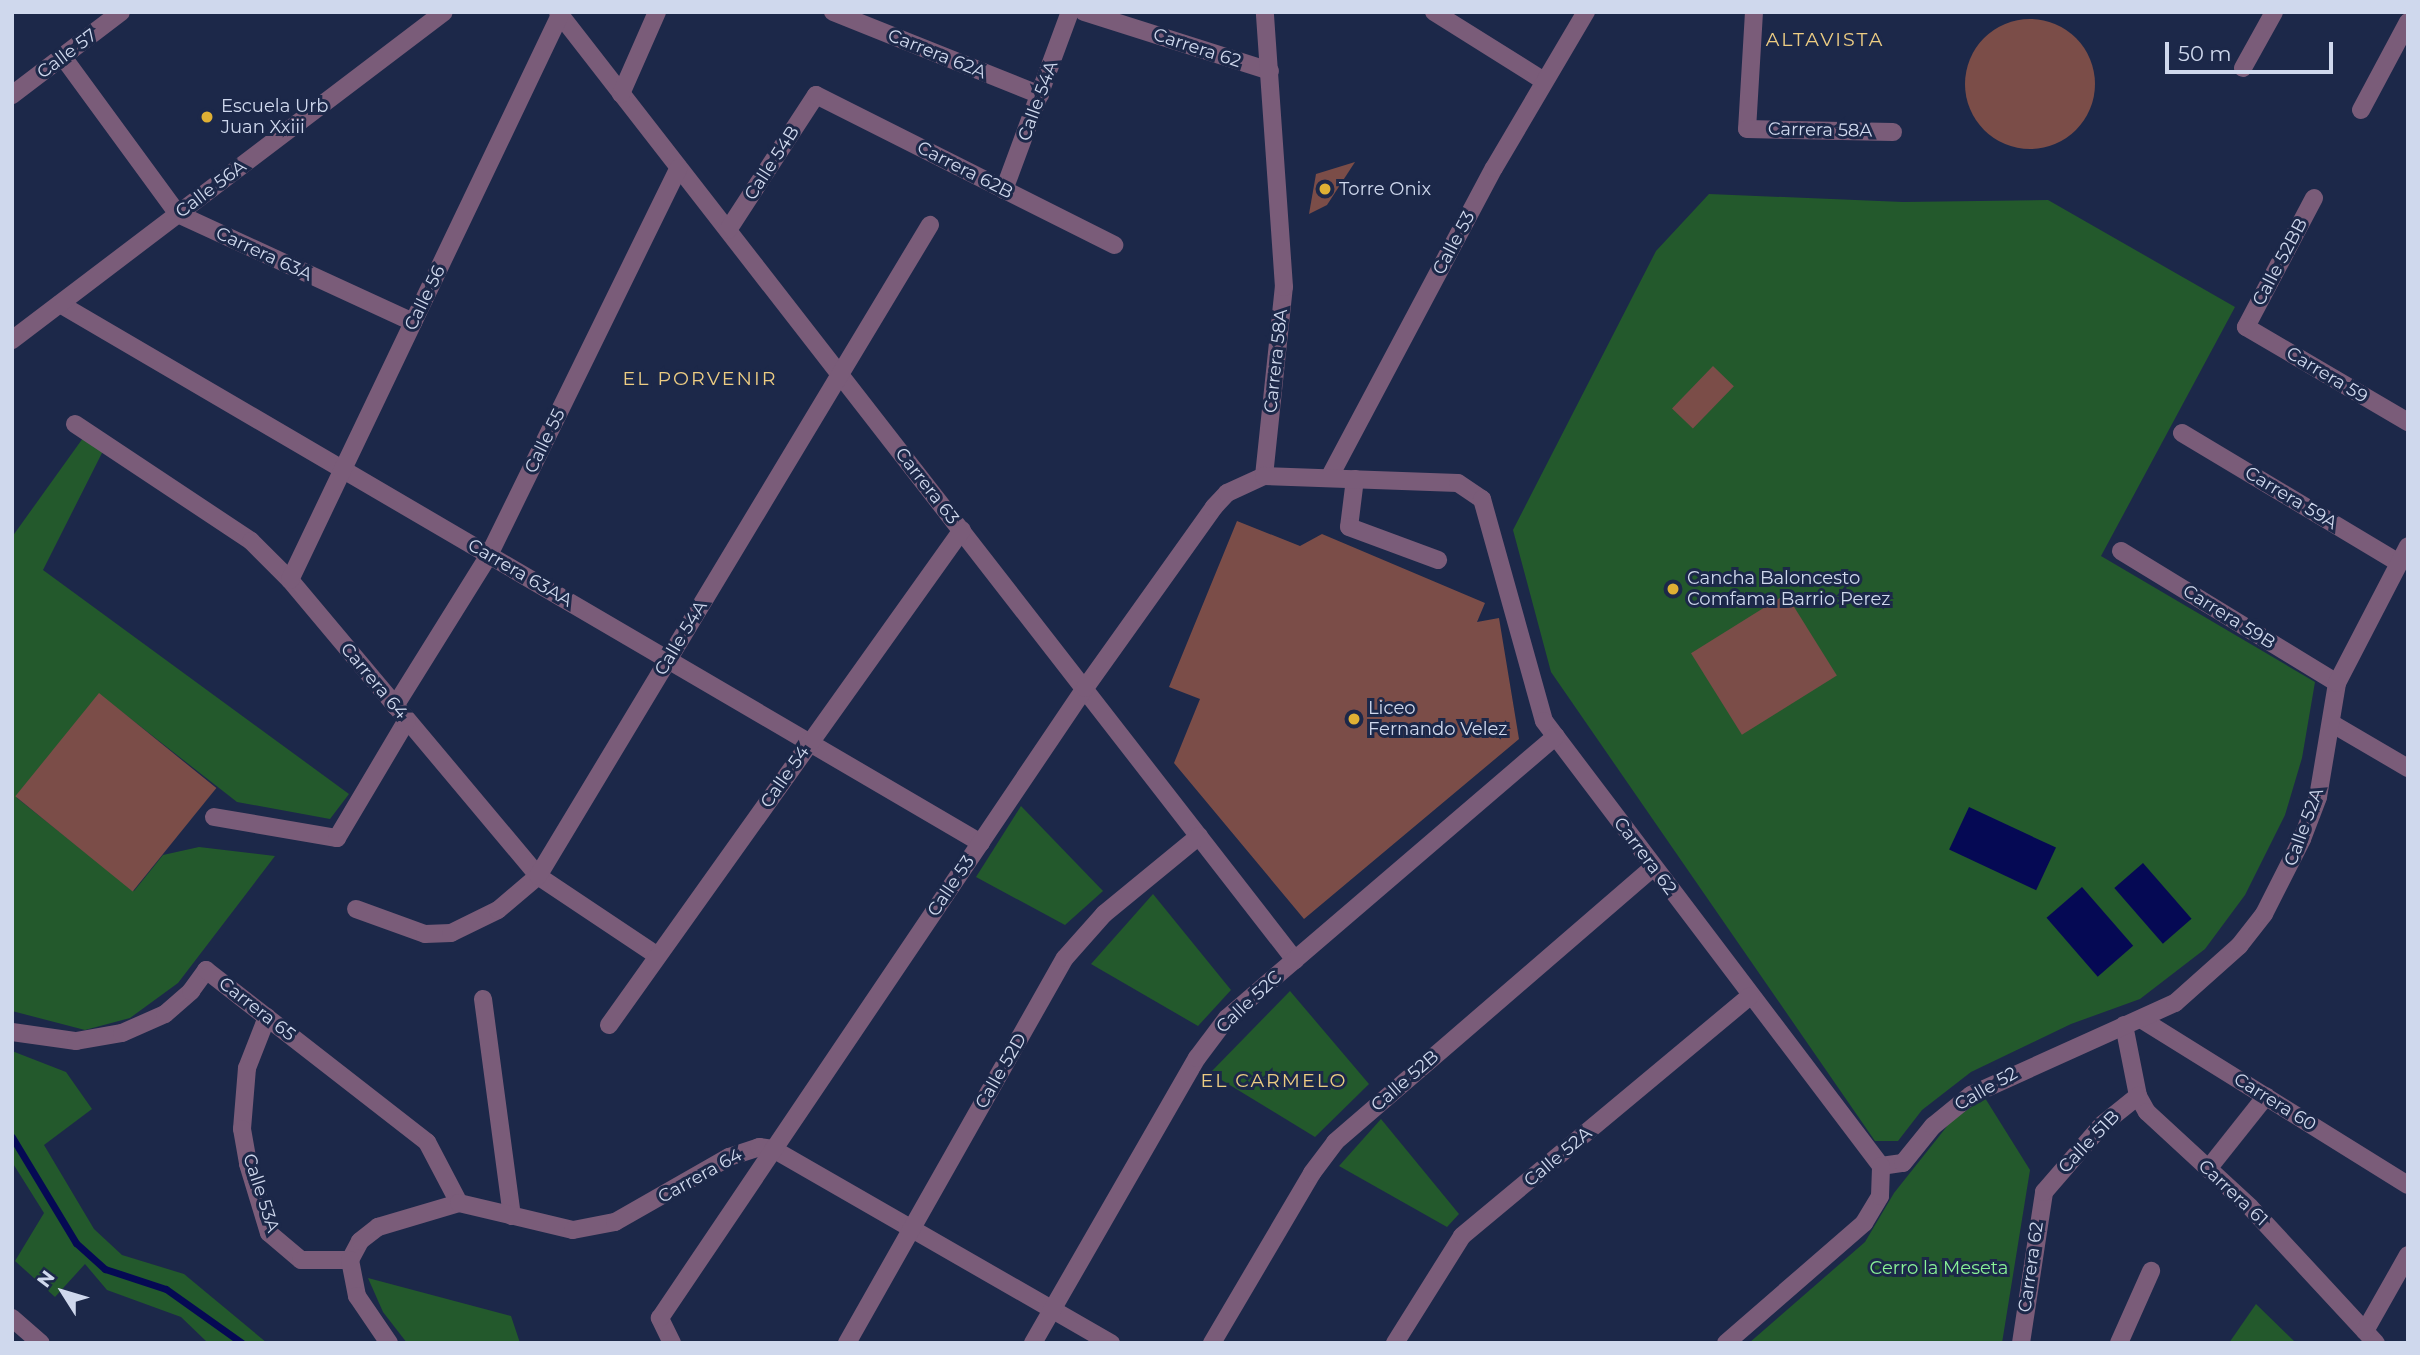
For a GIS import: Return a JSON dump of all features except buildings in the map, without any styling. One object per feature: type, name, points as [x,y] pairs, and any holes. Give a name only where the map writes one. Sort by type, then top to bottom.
[{"type":"street","name":"Calle 57","points":[[12,95],[121,12]]},
{"type":"street","name":"Calle 56A","points":[[12,340],[444,12]]},
{"type":"street","points":[[621,94],[657,12]]},
{"type":"street","name":"Carrera 62A","points":[[833,12],[1040,95]]},
{"type":"street","name":"Calle 54A","points":[[1004,190],[1070,12]]},
{"type":"street","name":"Carrera 62","points":[[1084,12],[1270,71]]},
{"type":"street","name":"Carrera 58A","points":[[1264,476],[1284,287],[1265,12]]},
{"type":"street","points":[[1434,12],[1544,81]]},
{"type":"street","name":"Calle 53","points":[[1329,478],[1544,81],[1586,12]]},
{"type":"street","name":"Carrera 58A","points":[[1754,12],[1747,129],[1893,132]]},
{"type":"street","points":[[2243,68],[2274,12]]},
{"type":"street","name":"Carrera 63","points":[[559,14],[1295,960]]},
{"type":"street","name":"Calle 56","points":[[290,580],[559,14]]},
{"type":"street","points":[[2361,110],[2408,22]]},
{"type":"street","name":"Carrera 63A","points":[[63,57],[178,214],[414,322]]},
{"type":"street","name":"Carrera 62B","points":[[817,95],[1114,245]]},
{"type":"street","name":"Calle 54B","points":[[728,230],[817,95]]},
{"type":"street","name":"Calle 55","points":[[215,817],[337,838],[401,713],[489,555],[679,168]]},
{"type":"street","name":"Calle 52BB","points":[[2246,327],[2314,198]]},
{"type":"street","name":"Calle 54A","points":[[356,909],[425,934],[452,933],[498,910],[538,876],[930,225]]},
{"type":"street","name":"Carrera 63AA","points":[[60,304],[981,843]]},
{"type":"street","name":"Carrera 59","points":[[2246,327],[2408,422]]},
{"type":"street","name":"Carrera 64","points":[[75,424],[251,541],[290,580],[538,876],[658,956]]},
{"type":"street","name":"Carrera 59A","points":[[2182,433],[2399,563]]},
{"type":"street","points":[[1264,476],[1355,479],[1349,527],[1438,560]]},
{"type":"street","name":"Calle 53","points":[[672,1343],[660,1318],[1085,688],[1214,507],[1237,487],[1264,476]]},
{"type":"street","name":"Carrera 62","points":[[1355,479],[1458,483],[1476,492],[1488,508],[1536,702],[1556,736],[1881,1166]]},
{"type":"street","name":"Calle 54","points":[[609,1025],[962,530]]},
{"type":"street","name":"Calle 52A","points":[[2141,1019],[2175,1003],[2206,980],[2264,914],[2286,877],[2318,797],[2337,683],[2408,546]]},
{"type":"street","name":"Carrera 59B","points":[[2121,551],[2337,683]]},
{"type":"street","points":[[2330,723],[2408,768]]},
{"type":"street","name":"Calle 52C","points":[[1033,1343],[1203,1050],[1227,1018],[1556,736]]},
{"type":"street","name":"Calle 52D","points":[[847,1343],[1065,958],[1104,914],[1199,836]]},
{"type":"street","name":"Calle 52B","points":[[1212,1343],[1312,1173],[1335,1142],[1654,867]]},
{"type":"street","name":"Carrera 65","points":[[12,1032],[76,1041],[122,1033],[165,1014],[191,991],[206,970],[427,1142],[459,1203]]},
{"type":"street","name":"Calle 52A","points":[[1395,1343],[1462,1236],[1750,996]]},
{"type":"street","points":[[483,999],[512,1216]]},
{"type":"street","name":"Calle 53A","points":[[267,1017],[247,1068],[242,1129],[248,1164],[270,1233],[301,1260],[350,1260]]},
{"type":"street","name":"Calle 52","points":[[1881,1166],[1902,1163],[1933,1126],[1971,1095],[2141,1019]]},
{"type":"street","name":"Carrera 60","points":[[2141,1019],[2408,1185]]},
{"type":"street","name":"Carrera 61","points":[[2124,1025],[2137,1096],[2159,1126],[2208,1169],[2323,1282],[2371,1337]]},
{"type":"street","name":"Calle 51B","points":[[2044,1192],[2103,1124],[2137,1096]]},
{"type":"street","points":[[2208,1169],[2266,1096]]},
{"type":"street","points":[[773,1149],[1111,1343]]},
{"type":"street","name":"Carrera 64","points":[[459,1203],[573,1230],[615,1222],[742,1150],[773,1149]]},
{"type":"street","points":[[1726,1343],[1864,1223],[1880,1196],[1881,1166]]},
{"type":"street","name":"Carrera 62","points":[[2021,1343],[2044,1192]]},
{"type":"street","points":[[389,1343],[357,1296],[350,1260],[360,1241],[378,1227],[459,1203]]},
{"type":"street","points":[[2371,1337],[2408,1255]]},
{"type":"street","points":[[2119,1343],[2151,1271]]},
{"type":"street","points":[[12,1318],[41,1343]]},
{"type":"green space","points":[[1709,194],[1903,202],[2048,200],[2235,307],[2101,556],[2315,682],[2302,758],[2285,815],[2245,895],[2205,949],[2140,999],[2071,1024],[1971,1072],[1922,1110],[1898,1141],[1875,1141],[1551,672],[1513,530],[1656,251]]},
{"type":"green space","points":[[83,438],[103,451],[43,570],[349,794],[330,819],[237,802],[99,694],[17,798],[134,891],[163,855],[199,847],[275,856],[178,983],[130,1018],[85,1030],[12,1011],[12,537]]},
{"type":"green space","points":[[1021,806],[1103,891],[1065,925],[976,877]]},
{"type":"green space","points":[[1153,894],[1231,990],[1198,1026],[1091,964]]},
{"type":"green space","points":[[1290,991],[1369,1084],[1315,1137],[1210,1073]]},
{"type":"green space","points":[[12,1051],[66,1072],[92,1109],[44,1145],[94,1229],[122,1255],[184,1274],[267,1343],[208,1343],[181,1317],[107,1290],[85,1264],[55,1297],[15,1261],[44,1213],[12,1162]]},
{"type":"green space","name":"Cerro la Meseta","points":[[1985,1098],[2030,1170],[2002,1343],[1749,1343],[1865,1242],[1894,1193],[1952,1120]]},
{"type":"green space","points":[[1381,1119],[1459,1214],[1447,1227],[1339,1166]]},
{"type":"green space","points":[[368,1278],[511,1316],[520,1343],[407,1343],[383,1312]]},
{"type":"green space","points":[[2256,1304],[2296,1343],[2229,1343]]},
{"type":"shaded area","points":[[1969,807],[2056,848],[2036,890],[1949,850]]},
{"type":"shaded area","points":[[2143,863],[2192,919],[2163,944],[2114,888]]},
{"type":"shaded area","points":[[2082,887],[2133,946],[2098,977],[2047,918]]},
{"type":"waterway","points":[[12,1137],[76,1243],[105,1269],[166,1289],[242,1343]]},
{"type":"place","name":"Escuela Urb Juan Xxiii","points":[[207,117]]},
{"type":"place","name":"Torre Onix","points":[[1325,189]]},
{"type":"place","name":"Cancha Baloncesto Comfama Barrio Perez","points":[[1673,589]]},
{"type":"place","name":"Liceo Fernando Velez","points":[[1354,719]]},
{"type":"district","name":"ALTAVISTA","points":[[1825,40]]},
{"type":"district","name":"EL PORVENIR","points":[[700,379]]},
{"type":"district","name":"EL CARMELO","points":[[1274,1081]]}]
